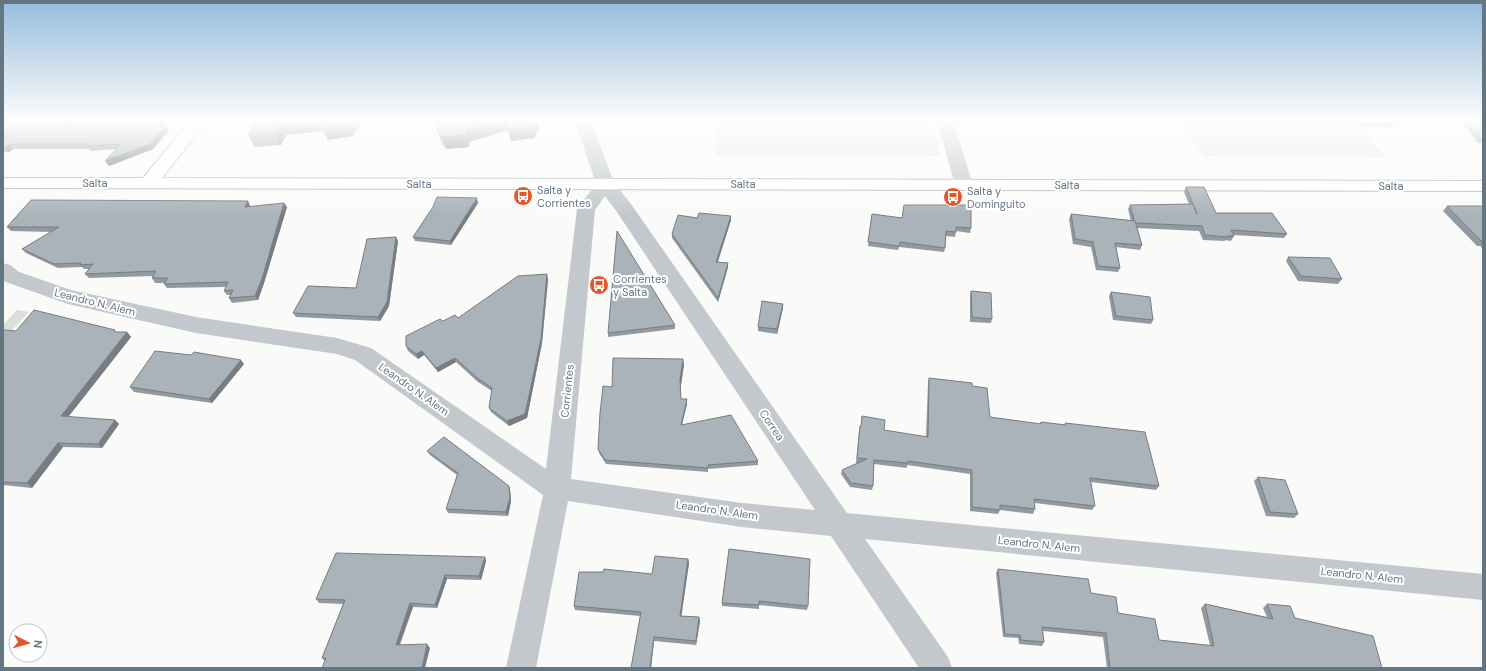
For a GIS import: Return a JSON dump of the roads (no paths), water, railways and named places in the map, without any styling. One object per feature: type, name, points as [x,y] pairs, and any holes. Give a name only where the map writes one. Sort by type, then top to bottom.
[{"type":"main road","points":[[148,183],[173,152]]},
{"type":"main road","name":"Salta","points":[[3,183],[1483,186]]},
{"type":"street","points":[[594,152],[605,184]]},
{"type":"street","points":[[954,152],[964,185]]},
{"type":"street","name":"Corrientes","points":[[521,668],[557,488],[586,209],[605,184]]},
{"type":"street","name":"Correa","points":[[605,184],[624,208],[937,668]]},
{"type":"street","name":"Leandro N. Alem","points":[[3,270],[12,277],[68,297],[196,325],[337,346],[363,354],[552,487],[742,514],[1483,587]]},
{"type":"place","name":"Salta y Corrientes","points":[[523,196]]},
{"type":"place","name":"Salta y Dominguito","points":[[953,197]]},
{"type":"place","name":"Corrientes y Salta","points":[[599,285]]}]
